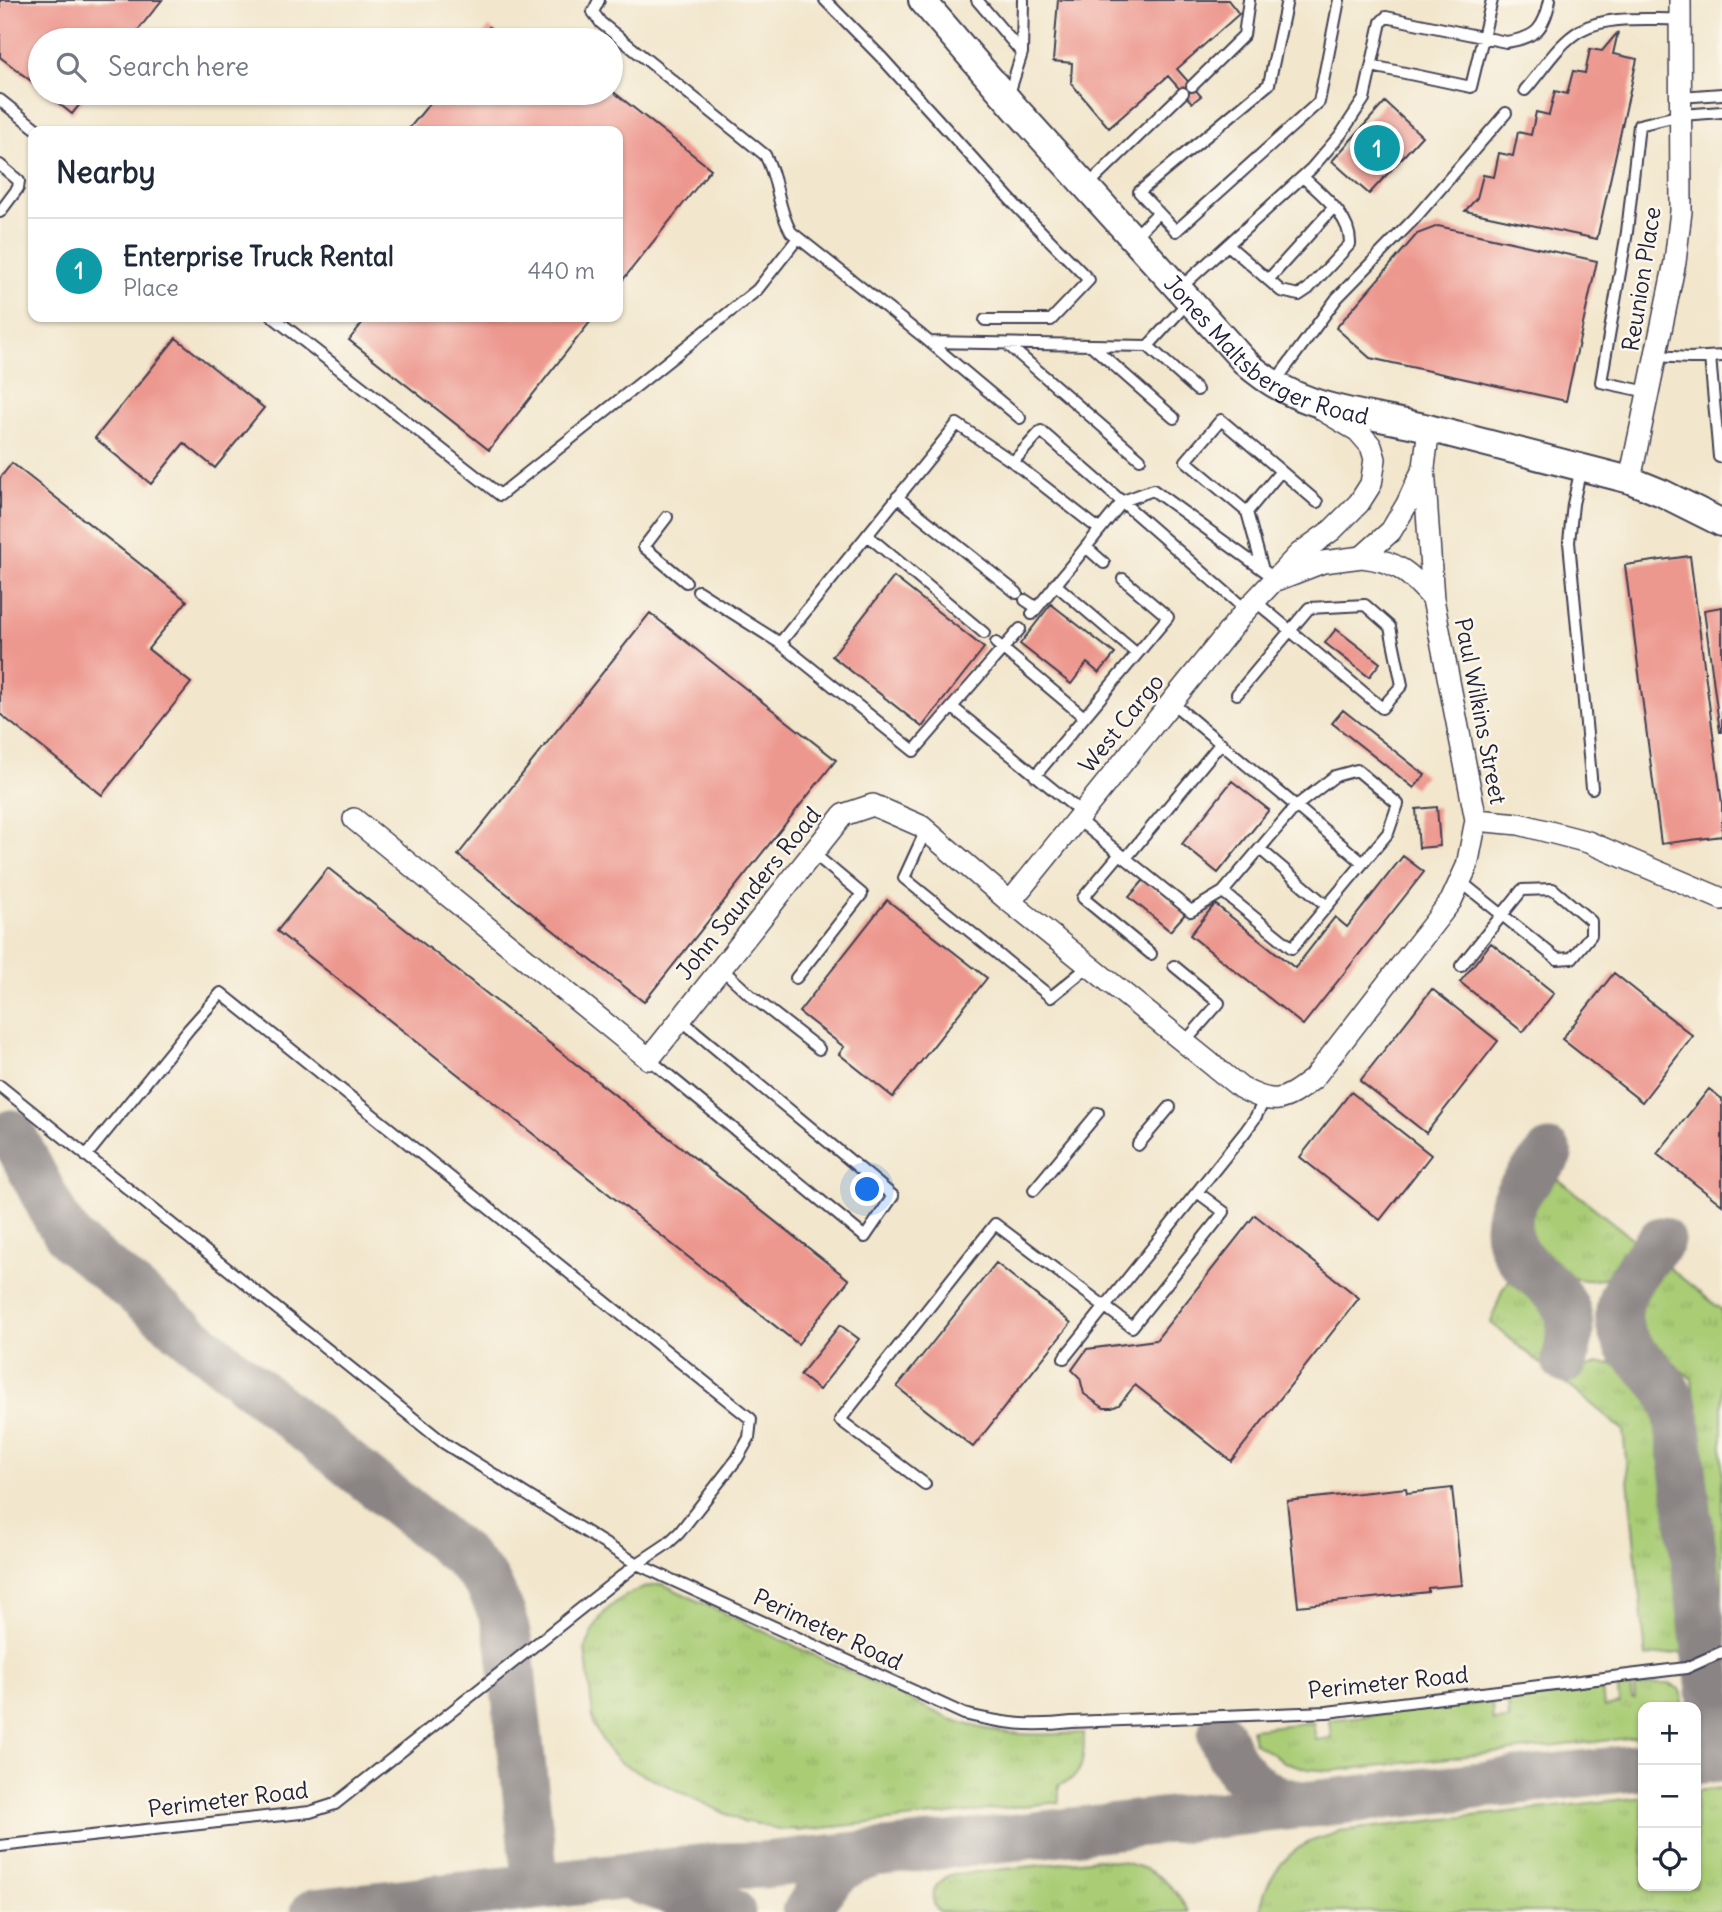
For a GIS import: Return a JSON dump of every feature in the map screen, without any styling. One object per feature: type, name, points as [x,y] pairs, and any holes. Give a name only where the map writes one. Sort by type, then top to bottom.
[{"type":"street","name":"Jones Maltsberger Road","points":[[922,0],[1244,361],[1273,384],[1310,402],[1429,428],[1630,480],[1722,523]]},
{"type":"street","name":"Reunion Place","points":[[1630,480],[1675,262],[1681,211],[1679,9]]},
{"type":"street","name":"West Cargo","points":[[1010,902],[1250,606],[1270,575],[1347,517],[1371,484],[1375,458],[1371,446],[1358,431],[1310,402]]},
{"type":"street","name":"Paul Wilkins Street","points":[[1271,1100],[1290,1096],[1313,1079],[1451,901],[1466,866],[1476,820],[1433,599],[1424,467],[1429,428]]},
{"type":"street","points":[[1362,557],[1391,531],[1424,467]]},
{"type":"street","name":"West Cargo","points":[[1270,575],[1323,562],[1362,557],[1382,559],[1413,577],[1433,599]]},
{"type":"street","name":"John Saunders Road","points":[[649,1059],[843,815],[873,805],[926,830],[1010,902],[1241,1088],[1271,1100]]},
{"type":"street","points":[[354,819],[649,1059]]},
{"type":"street","points":[[1476,820],[1519,824],[1588,842],[1722,899]]},
{"type":"lane","points":[[599,0],[593,12],[607,28]]},
{"type":"lane","points":[[825,0],[1088,280],[1051,320],[985,320]]},
{"type":"lane","points":[[976,0],[1022,52]]},
{"type":"lane","points":[[1007,98],[1022,52],[1023,0]]},
{"type":"lane","points":[[1086,187],[1244,36],[1250,0]]},
{"type":"lane","points":[[1287,0],[1269,84],[1139,191],[1176,231],[1319,102],[1339,0]]},
{"type":"lane","points":[[1372,66],[1471,87],[1492,0]]},
{"type":"lane","points":[[1148,346],[1184,295],[1228,245],[1303,177],[1341,134],[1364,100],[1381,22],[1386,18],[1506,42],[1537,32],[1546,18],[1550,0]]},
{"type":"lane","points":[[1525,90],[1561,47],[1581,30],[1607,21],[1679,9]]},
{"type":"lane","points":[[623,41],[765,155],[777,184],[783,218],[791,232],[930,342],[1020,418]]},
{"type":"lane","points":[[1648,392],[1601,382],[1627,232],[1639,125],[1681,106],[1722,94]]},
{"type":"lane","points":[[0,100],[33,126]]},
{"type":"lane","points":[[1681,106],[1722,112]]},
{"type":"lane","points":[[1273,384],[1337,298],[1416,217],[1506,113]]},
{"type":"lane","points":[[0,165],[19,180],[18,188],[0,212]]},
{"type":"lane","points":[[1228,245],[1281,291],[1299,295],[1308,289],[1350,244],[1350,230],[1334,207],[1303,177]]},
{"type":"lane","points":[[1268,280],[1334,207]]},
{"type":"lane","points":[[1133,238],[1158,213]]},
{"type":"lane","points":[[279,322],[500,495],[757,290],[798,238]]},
{"type":"lane","points":[[930,342],[1148,346],[1197,390]]},
{"type":"lane","points":[[1007,344],[1140,459]]},
{"type":"lane","points":[[1091,345],[1174,418]]},
{"type":"lane","points":[[1655,356],[1722,356]]},
{"type":"lane","points":[[1710,357],[1719,457],[1722,456]]},
{"type":"lane","points":[[1270,575],[1247,512],[1186,461],[1221,421],[1317,502]]},
{"type":"lane","points":[[780,643],[957,424],[1013,462],[1100,530]]},
{"type":"lane","points":[[1013,462],[1041,431],[1250,606],[1290,631],[1382,708],[1402,685],[1390,627],[1365,605],[1309,608],[1290,631],[1237,694]]},
{"type":"lane","points":[[1581,468],[1573,504],[1569,542],[1592,788]]},
{"type":"lane","points":[[1247,512],[1281,471]]},
{"type":"lane","points":[[897,497],[1021,596],[1034,611],[1123,501],[1153,489],[1270,575]]},
{"type":"lane","points":[[667,517],[643,547],[686,582]]},
{"type":"lane","points":[[867,535],[984,633]]},
{"type":"lane","points":[[1086,547],[1104,563]]},
{"type":"lane","points":[[1035,776],[1168,617],[1123,579]]},
{"type":"lane","points":[[1055,584],[1137,654]]},
{"type":"lane","points":[[698,591],[780,643],[914,751],[953,707],[999,646],[1020,629]]},
{"type":"lane","points":[[999,646],[1084,718]]},
{"type":"lane","points":[[1171,702],[1363,863]]},
{"type":"lane","points":[[953,707],[1035,776],[1123,856],[1191,911],[1223,892],[1296,806],[1335,776],[1357,770],[1398,804],[1388,833],[1292,948],[1223,892]]},
{"type":"lane","points":[[1151,954],[1083,898],[1221,743]]},
{"type":"lane","points":[[926,830],[904,878],[1051,997],[1089,965]]},
{"type":"lane","points":[[1260,849],[1327,906]]},
{"type":"lane","points":[[796,978],[862,894],[813,853]]},
{"type":"lane","points":[[1460,881],[1503,914],[1557,959],[1572,958],[1591,935],[1591,921],[1553,889],[1522,890],[1503,914],[1461,965]]},
{"type":"lane","points":[[1174,966],[1219,1003],[1184,1043]]},
{"type":"lane","points":[[721,968],[750,995],[819,1049]]},
{"type":"lane","points":[[0,1086],[86,1156],[444,1443],[637,1564],[679,1533],[729,1469],[749,1438],[751,1419],[221,993],[86,1156]]},
{"type":"lane","points":[[649,1059],[865,1237],[893,1196],[680,1019]]},
{"type":"lane","points":[[1064,1358],[1271,1100]]},
{"type":"lane","points":[[1138,1145],[1170,1107]]},
{"type":"lane","points":[[1034,1190],[1098,1113]]},
{"type":"lane","points":[[925,1485],[839,1420],[996,1224],[1132,1327],[1224,1212],[1197,1192]]},
{"type":"lane","name":"Perimeter Road","points":[[0,1846],[310,1812],[335,1804],[637,1564],[964,1714],[998,1723],[1035,1726],[1073,1722],[1327,1712],[1686,1668],[1722,1652]]},
{"type":"green space","points":[[1553,1175],[1638,1243],[1619,1267],[1605,1277],[1591,1280],[1562,1274],[1548,1266],[1528,1242],[1524,1229],[1527,1209]]},
{"type":"green space","points":[[1663,1263],[1722,1310],[1722,1613],[1716,1609],[1692,1379],[1651,1346],[1637,1325],[1637,1299]]},
{"type":"green space","points":[[1512,1277],[1544,1305],[1554,1325],[1550,1349],[1541,1364],[1491,1323],[1502,1290]]},
{"type":"green space","points":[[1599,1363],[1623,1368],[1641,1380],[1654,1399],[1663,1422],[1691,1645],[1685,1652],[1646,1657],[1623,1430],[1567,1384],[1577,1371]]},
{"type":"green space","points":[[662,1584],[950,1719],[984,1729],[1016,1734],[1084,1733],[1081,1765],[1074,1777],[1059,1785],[1059,1802],[797,1831],[778,1830],[747,1821],[745,1823],[620,1763],[608,1750],[594,1726],[585,1648],[595,1626],[609,1608],[625,1596]]},
{"type":"green space","points":[[1669,1684],[1680,1689],[1682,1702],[1638,1702],[1638,1737],[1331,1771],[1308,1769],[1284,1762],[1254,1742],[1251,1729],[1313,1722],[1316,1740],[1331,1738],[1329,1720],[1492,1702],[1493,1721],[1509,1720],[1508,1700],[1602,1689],[1604,1707],[1619,1704],[1618,1688],[1630,1687],[1632,1699],[1635,1699],[1634,1687]]},
{"type":"green space","points":[[1722,1788],[1722,1912],[1260,1912],[1270,1880],[1283,1862],[1309,1842],[1339,1831],[1638,1798],[1638,1891],[1701,1891],[1701,1790]]},
{"type":"green space","points":[[1098,1859],[1128,1863],[1152,1872],[1172,1887],[1189,1912],[939,1912],[933,1901],[936,1886],[950,1875]]},
{"type":"building","points":[[0,0],[162,0],[140,28],[28,28],[28,79],[0,57]]},
{"type":"building","points":[[1058,0],[1228,0],[1239,14],[1177,69],[1201,96],[1192,103],[1168,76],[1109,128],[1071,83],[1072,63],[1053,61]]},
{"type":"building","points":[[1618,32],[1613,54],[1637,59],[1597,239],[1465,211],[1477,198],[1483,175],[1494,177],[1499,153],[1513,156],[1518,132],[1531,135],[1536,112],[1549,115],[1555,91],[1567,94],[1573,71],[1585,73],[1590,49],[1602,51]]},
{"type":"building","points":[[623,99],[711,169],[623,280],[623,126],[411,126],[428,105],[623,105]]},
{"type":"building","points":[[1385,102],[1422,136],[1369,194],[1332,161]]},
{"type":"building","points":[[61,105],[79,105],[72,114]]},
{"type":"building","points":[[1438,226],[1597,261],[1566,401],[1370,358],[1336,328],[1417,234]]},
{"type":"building","points":[[363,322],[590,322],[489,450],[349,340]]},
{"type":"building","points":[[176,338],[264,408],[215,468],[184,443],[151,484],[95,438]]},
{"type":"building","points":[[12,463],[187,601],[148,649],[191,683],[102,795],[0,714],[0,478]]},
{"type":"building","points":[[1690,556],[1722,804],[1722,836],[1661,844],[1625,565]]},
{"type":"building","points":[[894,577],[984,648],[922,727],[832,656]]},
{"type":"building","points":[[1051,604],[1115,654],[1099,673],[1087,663],[1071,684],[1020,644]]},
{"type":"building","points":[[1722,607],[1722,732],[1720,732],[1704,610]]},
{"type":"building","points":[[650,613],[836,760],[644,1002],[458,855]]},
{"type":"building","points":[[1336,629],[1380,663],[1369,677],[1325,643]]},
{"type":"building","points":[[1343,710],[1425,775],[1414,788],[1332,723]]},
{"type":"building","points":[[1232,781],[1269,810],[1218,873],[1182,844]]},
{"type":"building","points":[[1437,807],[1440,846],[1419,848],[1416,809]]},
{"type":"building","points":[[1403,856],[1424,872],[1303,1025],[1190,935],[1215,904],[1295,968],[1335,917],[1347,927]]},
{"type":"building","points":[[328,868],[849,1280],[798,1344],[277,931]]},
{"type":"building","points":[[1144,880],[1185,914],[1170,931],[1129,897]]},
{"type":"building","points":[[887,900],[987,978],[893,1097],[839,1054],[844,1047],[799,1012]]},
{"type":"building","points":[[1491,943],[1554,993],[1523,1032],[1460,982]]},
{"type":"building","points":[[1614,973],[1693,1036],[1642,1102],[1562,1039]]},
{"type":"building","points":[[1432,989],[1498,1041],[1426,1133],[1360,1081]]},
{"type":"building","points":[[1709,1089],[1722,1099],[1722,1205],[1657,1154]]},
{"type":"building","points":[[1351,1092],[1431,1155],[1380,1220],[1300,1157]]},
{"type":"building","points":[[1255,1215],[1359,1298],[1231,1461],[1135,1385],[1119,1405],[1112,1408],[1104,1408],[1084,1394],[1080,1378],[1072,1370],[1087,1349],[1156,1340]]},
{"type":"building","points":[[996,1263],[1071,1323],[973,1447],[897,1387]]},
{"type":"building","points":[[840,1325],[859,1339],[819,1390],[800,1375]]},
{"type":"building","points":[[1406,1488],[1407,1493],[1452,1488],[1462,1585],[1428,1588],[1428,1592],[1298,1606],[1287,1501]]},
{"type":"taxiway","points":[[12,1133],[57,1220],[72,1241],[463,1556],[487,1582],[503,1616],[509,1643],[536,1886]]},
{"type":"taxiway","points":[[1549,1154],[1516,1197],[1510,1213],[1508,1231],[1512,1246],[1520,1258],[1554,1290],[1563,1303],[1570,1328],[1565,1360]]},
{"type":"taxiway","points":[[1661,1240],[1631,1279],[1619,1308],[1619,1323],[1624,1338],[1663,1385],[1676,1410],[1711,1699],[1722,1728]]},
{"type":"taxiway","points":[[1221,1735],[1234,1762],[1252,1783],[1275,1797],[1304,1804]]},
{"type":"taxiway","points":[[1701,1760],[1722,1758]]},
{"type":"taxiway","points":[[314,1912],[716,1866],[764,1865],[885,1852],[1638,1768]]},
{"type":"taxiway","points":[[806,1912],[832,1877],[849,1863],[869,1855]]},
{"type":"taxiway","points":[[641,1881],[732,1912]]},
{"type":"place","name":"Enterprise Truck Rental","points":[[1377,148]]}]
